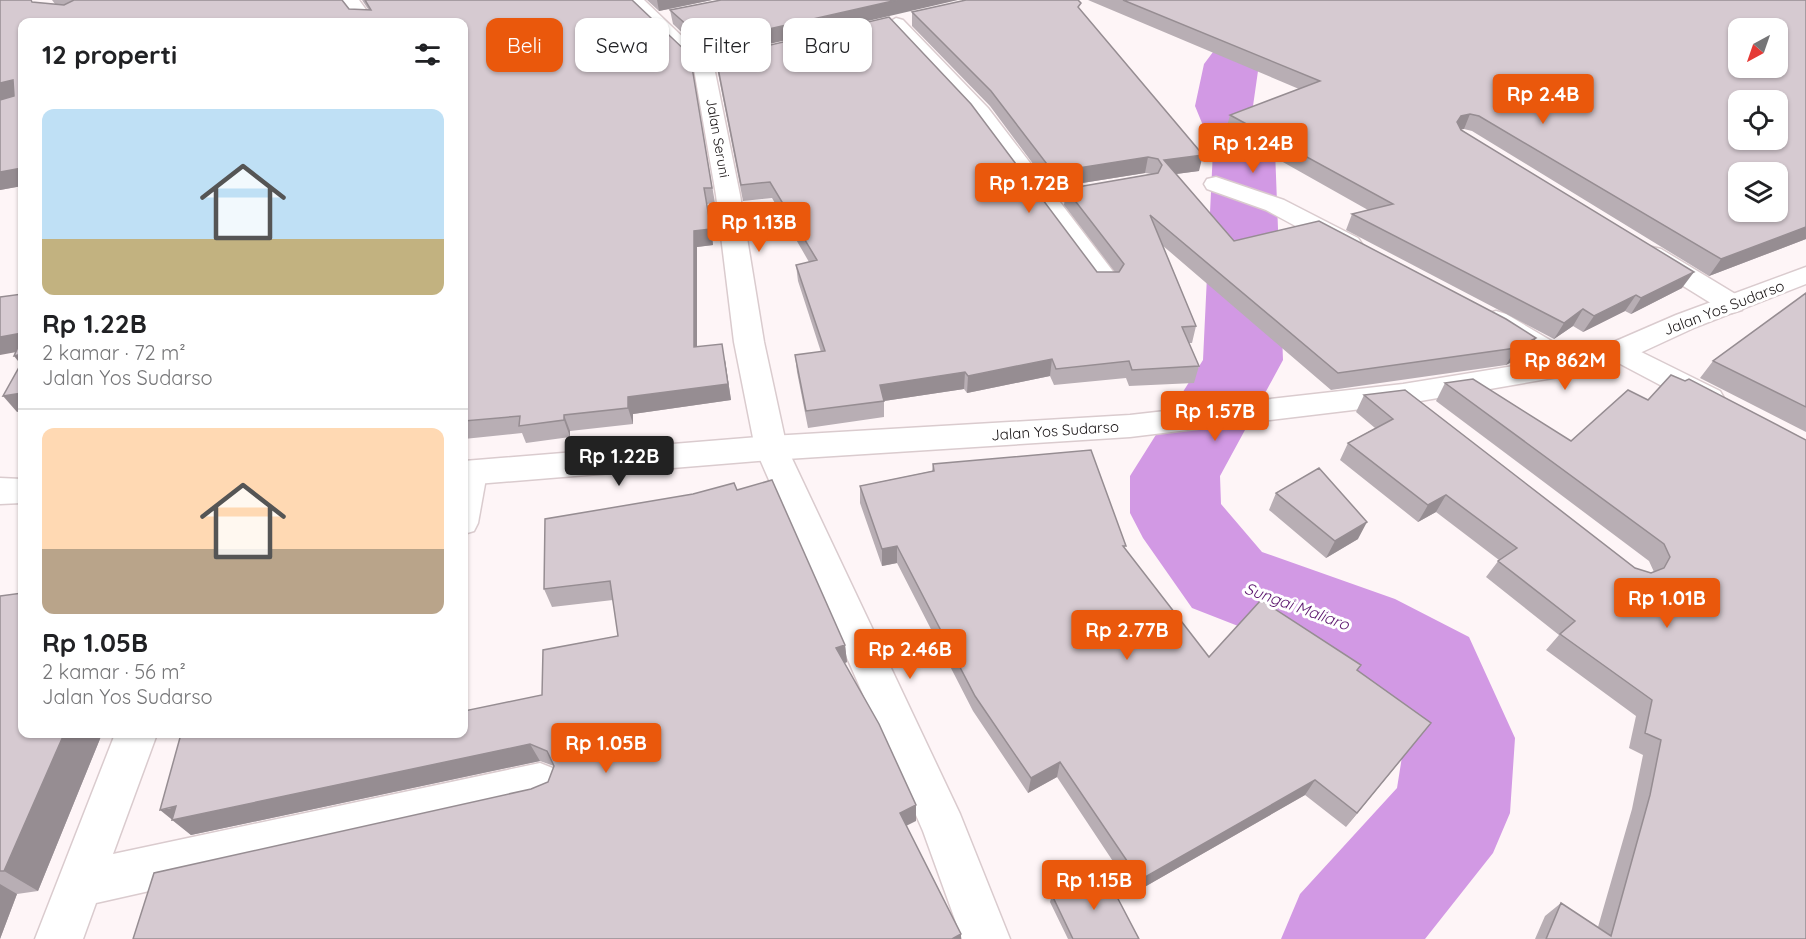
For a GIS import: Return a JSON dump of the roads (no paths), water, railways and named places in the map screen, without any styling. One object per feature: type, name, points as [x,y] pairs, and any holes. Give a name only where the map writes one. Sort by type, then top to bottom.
[{"type":"street","points":[[350,0],[362,18]]},
{"type":"street","name":"Jalan Seruni","points":[[633,0],[651,18]]},
{"type":"street","points":[[664,18],[675,16]]},
{"type":"street","points":[[873,29],[907,21],[980,113],[1056,196],[1105,280]]},
{"type":"street","name":"Jalan Seruni","points":[[669,31],[716,64],[728,195],[749,342],[771,448],[944,829],[986,939]]},
{"type":"street","points":[[1216,184],[1275,205],[1370,255]]},
{"type":"street","points":[[1632,243],[1732,304]]},
{"type":"street","name":"Jalan Yos Sudarso","points":[[468,473],[771,448],[1130,426],[1403,394],[1571,366],[1619,351],[1806,275]]},
{"type":"street","points":[[1476,310],[1571,366]]},
{"type":"street","points":[[1619,351],[1739,414]]},
{"type":"street","points":[[1403,394],[1431,417]]},
{"type":"street","points":[[0,491],[18,491]]},
{"type":"street","points":[[59,939],[135,738]]},
{"type":"street","points":[[80,884],[540,783]]},
{"type":"waterway","name":"Sungai Maliaro","points":[[1345,939],[1452,813],[1460,738],[1432,669],[1359,629],[1227,580],[1176,513],[1175,476],[1243,360],[1244,150],[1224,106],[1232,64],[1281,34],[1368,45],[1473,63],[1513,38],[1523,0]]}]
